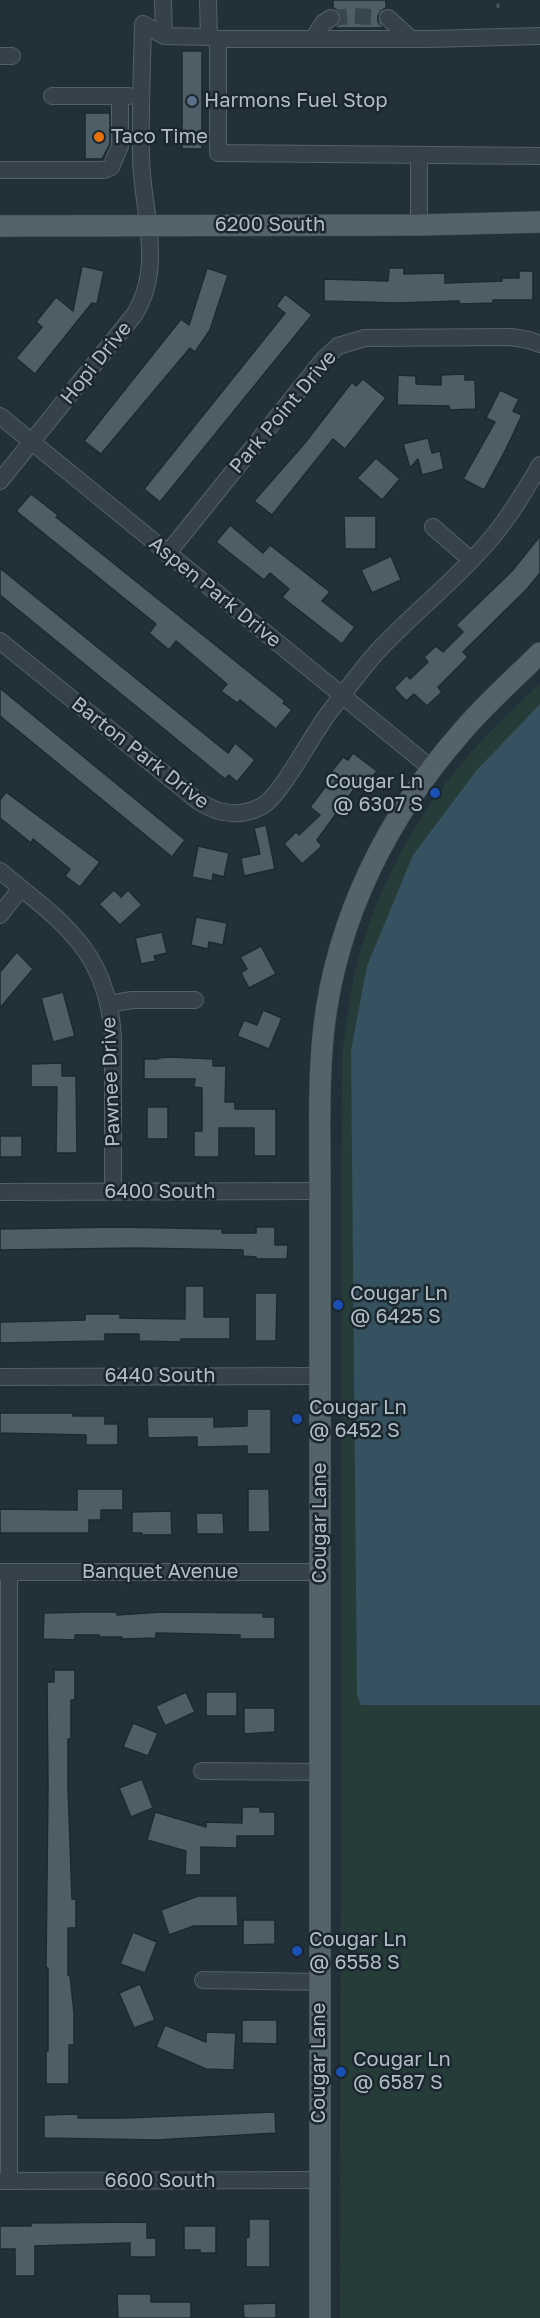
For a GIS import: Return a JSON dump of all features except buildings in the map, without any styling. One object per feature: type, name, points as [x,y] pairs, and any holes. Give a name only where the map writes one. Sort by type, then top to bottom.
[{"type":"main road","name":"6200 South","points":[[0,226],[419,225],[540,222]]},
{"type":"main road","name":"Cougar Lane","points":[[320,2318],[320,1191],[322,1053],[326,1017],[334,969],[352,911],[375,858],[402,810],[431,768],[476,716],[540,653]]},
{"type":"street","points":[[163,0],[164,36],[313,39],[540,36]]},
{"type":"street","points":[[208,0],[213,38],[218,153],[540,156]]},
{"type":"street","points":[[313,39],[323,23],[331,18]]},
{"type":"street","points":[[388,18],[411,39]]},
{"type":"street","name":"Hopi Drive","points":[[0,481],[140,306],[148,280],[150,226],[141,160],[142,24],[164,36]]},
{"type":"street","points":[[52,96],[142,96]]},
{"type":"street","points":[[0,170],[104,170],[111,167],[120,146],[120,96]]},
{"type":"street","points":[[419,155],[419,225]]},
{"type":"street","name":"Park Point Drive","points":[[167,554],[324,358],[338,346],[365,338],[511,337],[540,344]]},
{"type":"street","name":"Aspen Park Drive","points":[[0,416],[431,768]]},
{"type":"street","name":"Barton Park Drive","points":[[0,641],[176,785],[211,810],[225,814],[238,814],[270,800],[319,726],[342,696],[380,650],[471,560],[503,523],[540,465]]},
{"type":"street","points":[[433,527],[471,560]]},
{"type":"street","name":"Pawnee Drive","points":[[0,871],[58,917],[80,942],[97,972],[108,1004],[112,1038],[113,1192]]},
{"type":"street","points":[[0,915],[21,888]]},
{"type":"street","points":[[108,1004],[132,1000],[195,1000]]},
{"type":"street","name":"6400 South","points":[[0,1192],[320,1191]]},
{"type":"street","name":"6440 South","points":[[0,1377],[320,1376]]},
{"type":"street","points":[[4,2181],[5,1572]]},
{"type":"street","name":"Banquet Avenue","points":[[5,1572],[320,1572]]},
{"type":"street","points":[[202,1771],[320,1772]]},
{"type":"street","points":[[203,1980],[319,1982]]},
{"type":"street","name":"6600 South","points":[[4,2181],[319,2180]]},
{"type":"path","points":[[498,0],[498,8]]},
{"type":"green space","points":[[540,683],[540,2318],[340,2318],[342,1054],[351,990],[360,951],[394,865],[426,811],[463,762]]},
{"type":"water","points":[[540,704],[540,1705],[361,1705],[357,1695],[351,1050],[367,966],[413,855],[476,771]]},
{"type":"tunnel","points":[[331,18],[354,16],[388,18]]},
{"type":"place","name":"Harmons Fuel Stop","points":[[192,101]]},
{"type":"place","name":"Taco Time","points":[[99,137]]},
{"type":"place","name":"Cougar Ln @ 6307 S","points":[[435,793]]},
{"type":"place","name":"Cougar Ln @ 6425 S","points":[[338,1305]]},
{"type":"place","name":"Cougar Ln @ 6452 S","points":[[297,1419]]},
{"type":"place","name":"Cougar Ln @ 6558 S","points":[[297,1951]]},
{"type":"place","name":"Cougar Ln @ 6587 S","points":[[341,2072]]}]
